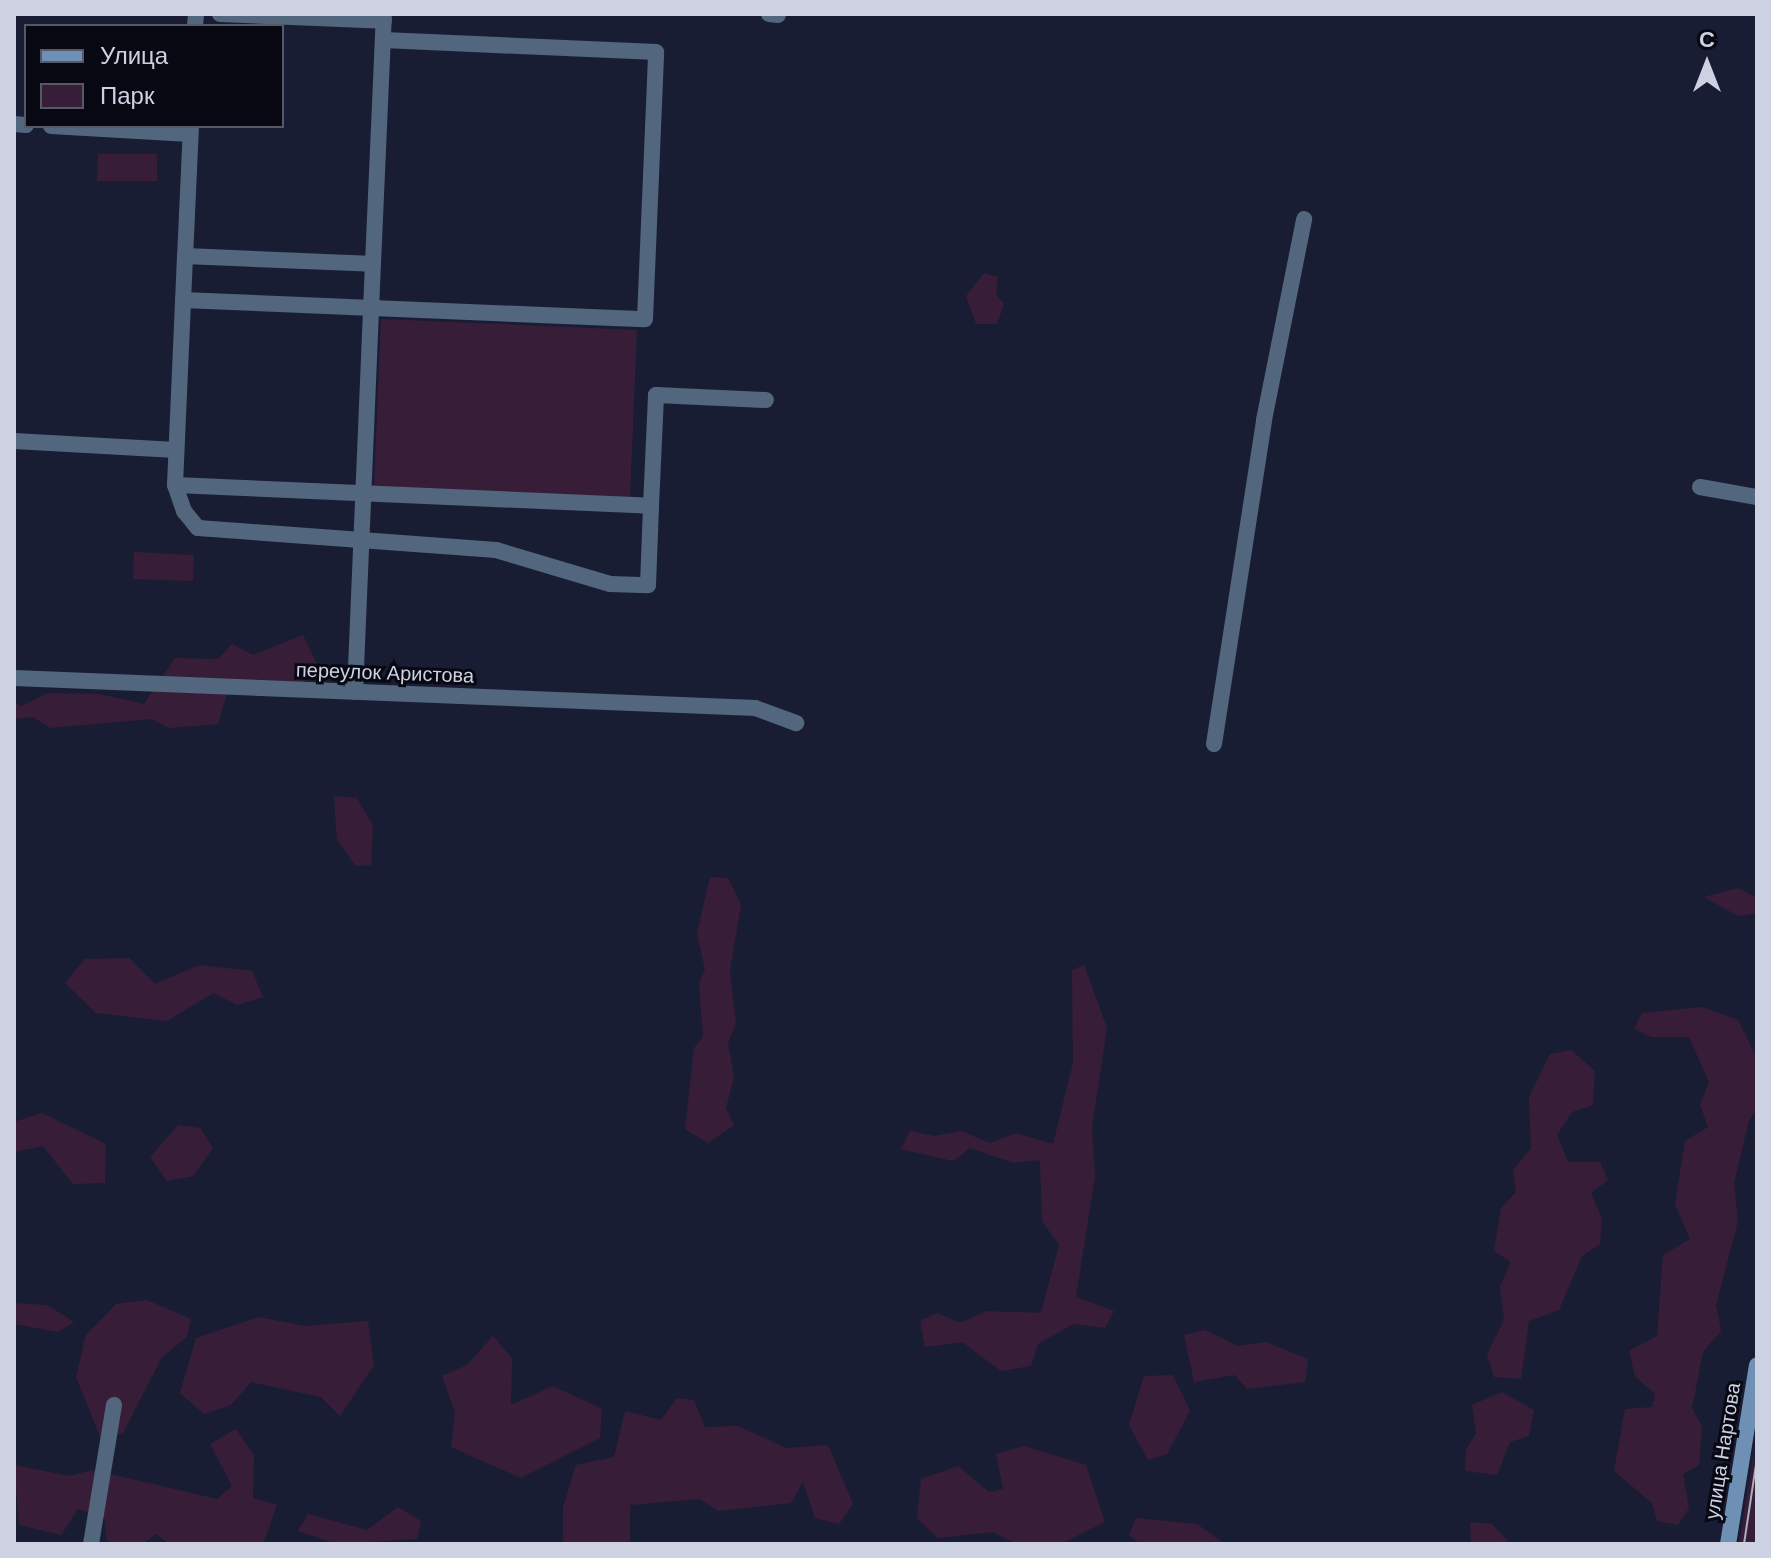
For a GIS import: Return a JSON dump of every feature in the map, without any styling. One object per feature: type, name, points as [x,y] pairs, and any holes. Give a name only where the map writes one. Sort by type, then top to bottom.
[{"type":"street","points":[[220,14],[384,18],[355,692]]},
{"type":"street","points":[[183,300],[645,319],[656,52],[383,40]]},
{"type":"street","points":[[120,128],[190,130],[175,485],[184,511],[198,528],[496,550],[610,584],[648,585],[656,395],[766,400]]},
{"type":"street","points":[[1214,744],[1264,420],[1304,219]]},
{"type":"street","points":[[185,256],[373,264]]},
{"type":"street","points":[[14,441],[176,450]]},
{"type":"street","points":[[175,485],[651,506]]},
{"type":"street","points":[[1700,487],[1757,497]]},
{"type":"street","name":"переулок Аристова","points":[[14,678],[755,708],[796,723]]},
{"type":"street","name":"улица Нартова","points":[[1728,1544],[1757,1365]]},
{"type":"street","points":[[91,1544],[114,1405]]},
{"type":"green space","points":[[98,154],[157,154],[157,181],[97,181]]},
{"type":"green space","points":[[984,273],[998,277],[996,295],[1004,304],[997,324],[976,324],[966,296]]},
{"type":"green space","points":[[381,319],[637,330],[630,497],[374,486]]},
{"type":"green space","points":[[134,552],[194,555],[193,581],[133,579]]},
{"type":"green space","points":[[303,635],[319,668],[294,690],[230,683],[218,724],[169,728],[152,719],[50,728],[33,717],[14,719],[14,702],[21,706],[48,693],[99,694],[144,704],[175,658],[218,659],[232,644],[253,655]]},
{"type":"green space","points":[[334,796],[357,798],[373,826],[371,865],[356,866],[337,840]]},
{"type":"green space","points":[[710,877],[728,878],[741,905],[730,971],[736,1024],[728,1042],[734,1077],[726,1108],[734,1125],[708,1143],[685,1129],[694,1048],[703,1037],[699,983],[705,970],[697,933]]},
{"type":"green space","points":[[1738,888],[1757,898],[1757,913],[1738,916],[1704,897]]},
{"type":"green space","points":[[129,958],[155,984],[199,965],[252,971],[263,997],[237,1005],[213,993],[167,1021],[96,1013],[65,983],[85,959]]},
{"type":"green space","points":[[1084,965],[1107,1028],[1092,1127],[1095,1176],[1076,1297],[1114,1311],[1105,1328],[1073,1324],[1038,1344],[1031,1366],[1001,1371],[962,1342],[925,1347],[920,1321],[937,1313],[960,1323],[986,1311],[1041,1313],[1059,1245],[1042,1221],[1040,1160],[1014,1163],[970,1148],[953,1161],[901,1149],[910,1131],[935,1136],[961,1131],[990,1143],[1016,1133],[1053,1144],[1073,1063],[1072,970]]},
{"type":"green space","points":[[1702,1007],[1738,1020],[1757,1058],[1757,1110],[1749,1120],[1734,1183],[1738,1221],[1716,1305],[1721,1331],[1703,1352],[1692,1408],[1702,1427],[1699,1465],[1683,1474],[1689,1508],[1678,1525],[1657,1521],[1652,1503],[1614,1471],[1625,1409],[1652,1407],[1655,1394],[1635,1376],[1629,1351],[1657,1336],[1663,1255],[1690,1239],[1675,1204],[1685,1141],[1708,1127],[1700,1105],[1709,1082],[1689,1037],[1651,1037],[1634,1029],[1642,1013]]},
{"type":"green space","points":[[1571,1050],[1595,1071],[1593,1105],[1572,1112],[1557,1135],[1568,1162],[1600,1162],[1608,1180],[1591,1193],[1602,1219],[1600,1244],[1582,1256],[1559,1310],[1529,1321],[1521,1379],[1494,1377],[1487,1354],[1504,1320],[1500,1286],[1511,1262],[1494,1251],[1501,1208],[1516,1192],[1513,1170],[1531,1148],[1529,1097],[1550,1054]]},
{"type":"green space","points":[[42,1113],[106,1144],[105,1183],[73,1184],[43,1146],[14,1152],[14,1122]]},
{"type":"green space","points":[[178,1125],[200,1128],[213,1148],[193,1176],[167,1181],[150,1157]]},
{"type":"green space","points":[[147,1300],[191,1319],[187,1337],[162,1357],[123,1433],[101,1439],[76,1377],[86,1335],[116,1304]]},
{"type":"green space","points":[[14,1303],[47,1305],[74,1322],[58,1332],[14,1324]]},
{"type":"green space","points":[[259,1317],[305,1326],[368,1321],[374,1365],[340,1416],[321,1397],[251,1382],[231,1405],[204,1414],[180,1393],[196,1338]]},
{"type":"green space","points":[[1205,1330],[1238,1346],[1266,1342],[1308,1359],[1305,1382],[1247,1389],[1235,1375],[1194,1382],[1184,1335]]},
{"type":"green space","points":[[493,1336],[512,1358],[511,1405],[553,1386],[602,1409],[600,1438],[521,1478],[451,1447],[455,1412],[442,1376],[467,1365]]},
{"type":"green space","points":[[1173,1375],[1190,1411],[1167,1454],[1148,1460],[1129,1425],[1144,1376]]},
{"type":"green space","points":[[1502,1392],[1534,1410],[1529,1436],[1510,1442],[1497,1475],[1465,1471],[1466,1450],[1476,1433],[1472,1405]]},
{"type":"green space","points":[[677,1398],[694,1400],[705,1427],[738,1426],[786,1448],[828,1445],[853,1504],[839,1524],[815,1518],[803,1482],[791,1503],[718,1511],[700,1499],[630,1505],[630,1544],[563,1544],[563,1507],[576,1465],[614,1457],[625,1411],[661,1420]]},
{"type":"green space","points":[[236,1429],[254,1455],[253,1498],[277,1505],[263,1544],[169,1544],[156,1534],[142,1544],[113,1544],[107,1541],[104,1518],[78,1509],[61,1535],[19,1525],[14,1465],[69,1476],[93,1470],[217,1499],[232,1486],[210,1444]]},
{"type":"green space","points":[[1024,1446],[1086,1465],[1105,1522],[1061,1544],[1016,1544],[993,1532],[938,1538],[917,1518],[921,1479],[958,1466],[989,1492],[1003,1489],[996,1454]]},
{"type":"green space","points":[[1754,1451],[1757,1544],[1739,1544]]},
{"type":"green space","points":[[398,1507],[421,1521],[417,1539],[337,1544],[298,1531],[308,1514],[367,1530]]},
{"type":"green space","points":[[1136,1518],[1197,1524],[1225,1544],[1140,1544],[1129,1535]]},
{"type":"green space","points":[[1470,1522],[1492,1524],[1511,1544],[1471,1544]]},
{"type":"tram line","points":[[1744,1544],[1757,1458]]}]
